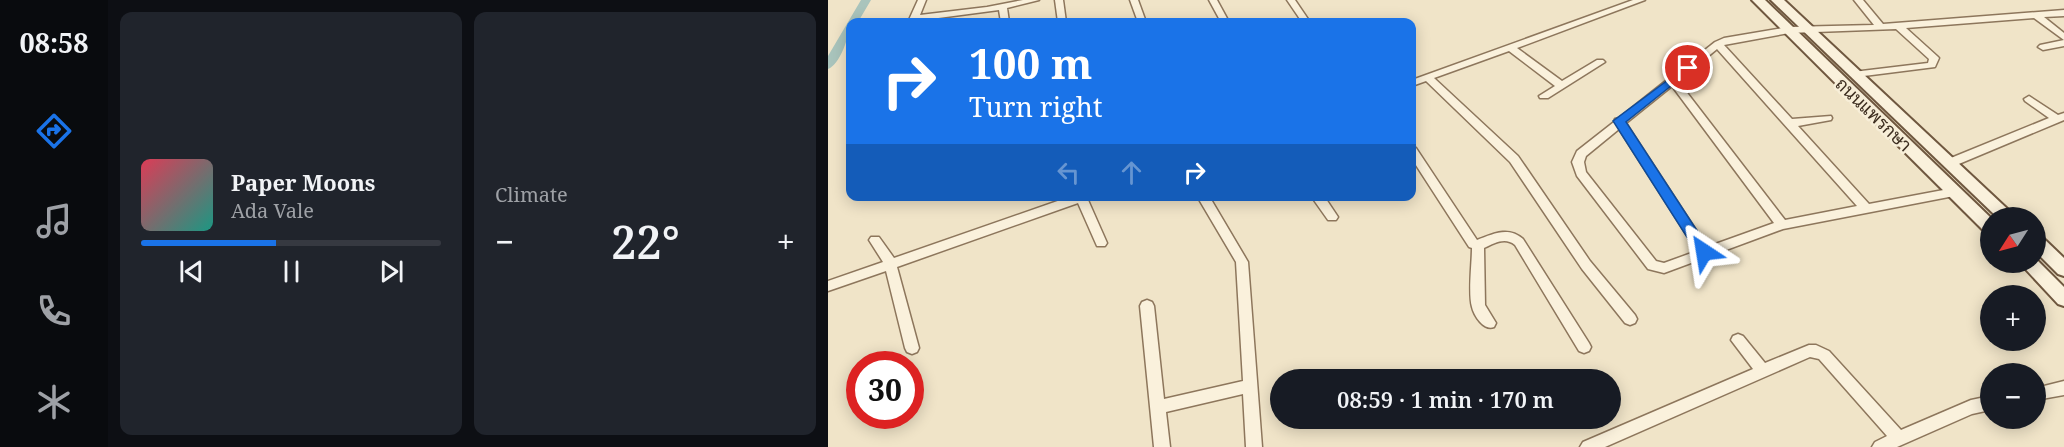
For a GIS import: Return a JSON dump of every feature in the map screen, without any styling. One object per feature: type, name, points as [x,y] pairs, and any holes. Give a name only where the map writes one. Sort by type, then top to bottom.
[{"type":"main road","name":"ถนนแพรกษา","points":[[1758,0],[1980,217]]},
{"type":"main road","name":"ถนนแพรกษา","points":[[1777,0],[1997,207]]},
{"type":"main road","points":[[2057,254],[2064,269]]},
{"type":"main road","points":[[2038,273],[2064,299]]},
{"type":"street","points":[[914,18],[922,0]]},
{"type":"street","points":[[967,13],[973,0]]},
{"type":"street","points":[[928,18],[1003,8],[1035,0]]},
{"type":"street","points":[[1059,0],[1061,18]]},
{"type":"street","points":[[1134,0],[1141,18]]},
{"type":"street","points":[[1213,0],[1223,18]]},
{"type":"street","points":[[1291,0],[1303,18]]},
{"type":"street","points":[[1416,82],[1641,0]]},
{"type":"street","points":[[1858,0],[1881,27]]},
{"type":"street","points":[[1003,8],[1004,18]]},
{"type":"street","points":[[975,18],[978,11]]},
{"type":"street","points":[[1954,192],[1782,225],[1664,268],[1652,265],[1581,173],[1578,162],[1581,154],[1619,121],[1718,44],[1738,38],[1789,30],[1899,26],[2064,13]]},
{"type":"street","points":[[2036,15],[2064,37]]},
{"type":"street","points":[[1856,74],[1932,65],[1934,58],[1899,26]]},
{"type":"street","points":[[2043,47],[2064,43]]},
{"type":"street","points":[[1718,44],[1866,208]]},
{"type":"street","points":[[1509,47],[1562,86]]},
{"type":"street","points":[[1544,96],[1600,62]]},
{"type":"street","points":[[1428,77],[1514,159],[1586,265],[1630,319]]},
{"type":"street","points":[[1672,80],[1782,225]]},
{"type":"street","points":[[2029,99],[2060,117]]},
{"type":"street","points":[[1950,163],[2060,117]]},
{"type":"street","points":[[1791,123],[1827,118]]},
{"type":"street","points":[[1619,121],[1704,252]]},
{"type":"street","points":[[1416,157],[1470,242],[1478,245],[1507,234],[1513,236],[1584,347]]},
{"type":"street","points":[[828,286],[1073,201]]},
{"type":"street","points":[[1085,201],[1101,243]]},
{"type":"street","points":[[1206,201],[1242,262],[1254,447]]},
{"type":"street","points":[[1321,201],[1332,217]]},
{"type":"street","points":[[875,240],[890,263],[912,348]]},
{"type":"street","points":[[1478,245],[1478,306],[1489,323]]},
{"type":"street","points":[[1147,306],[1162,447]]},
{"type":"street","points":[[1738,340],[1763,371]]},
{"type":"street","points":[[1588,447],[1809,351],[1816,351],[1824,355],[1899,439]]},
{"type":"street","points":[[1158,406],[1250,386]]},
{"type":"street","points":[[2046,392],[2064,388]]},
{"type":"street","points":[[1880,447],[1980,405]]},
{"type":"waterway","points":[[855,18],[866,0]]},
{"type":"waterway","points":[[828,66],[846,33]]},
{"type":"route","points":[[1688,68],[1619,121],[1704,252]]}]
